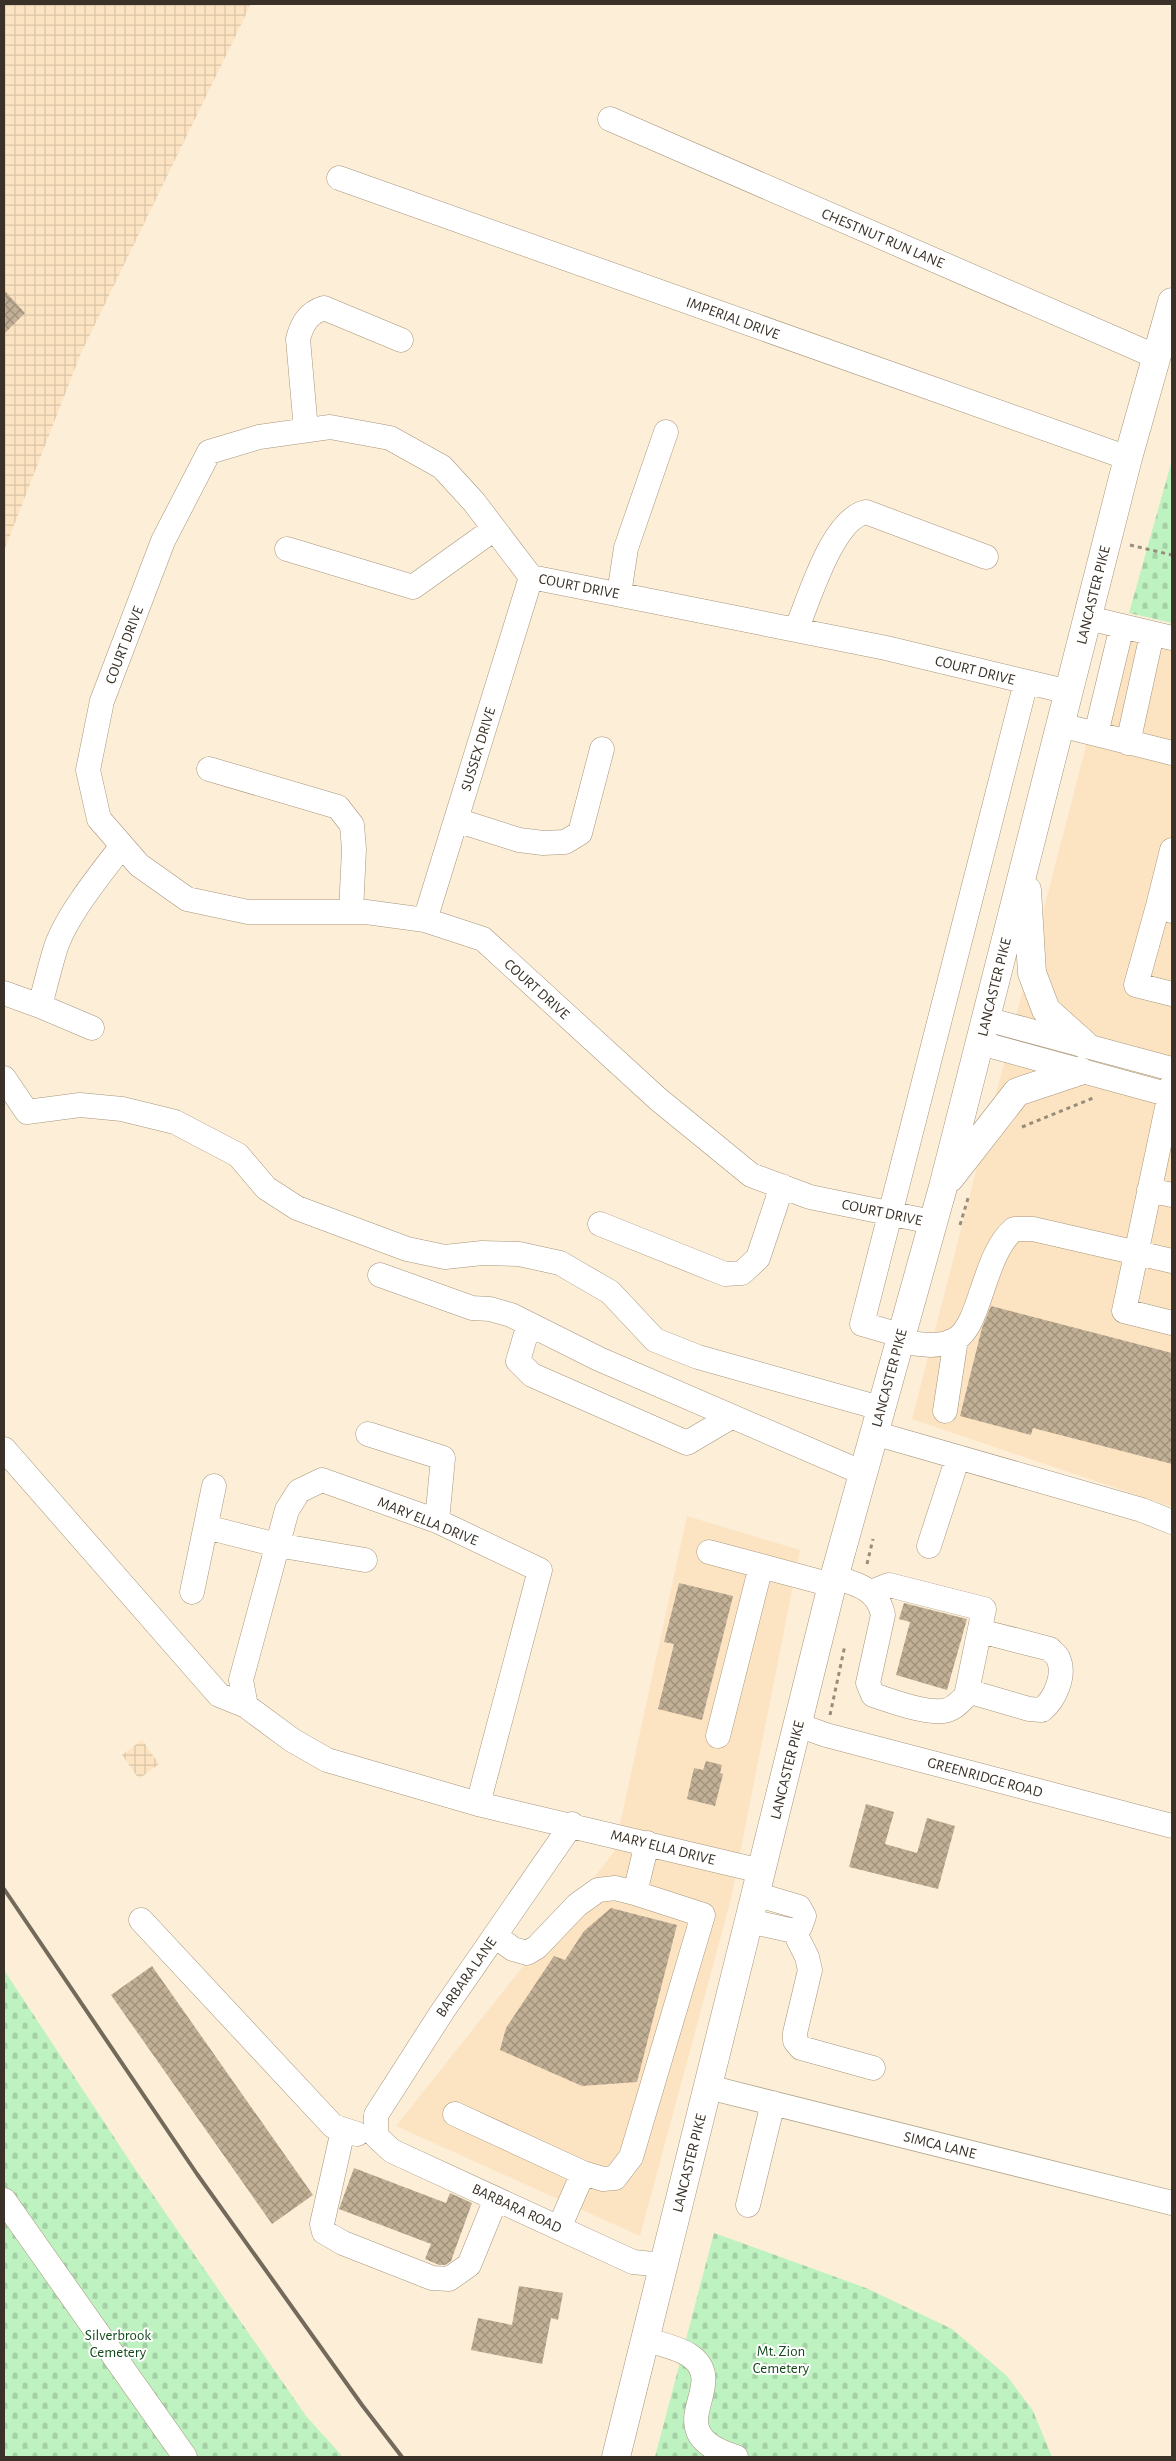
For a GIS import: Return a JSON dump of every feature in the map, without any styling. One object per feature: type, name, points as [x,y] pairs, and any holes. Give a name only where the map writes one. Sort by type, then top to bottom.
[{"type":"main road","name":"LANCASTER PIKE","points":[[616,2457],[833,1581],[943,1187],[1128,458],[1172,302]]},
{"type":"main road","points":[[1025,866],[1032,973],[1046,1010],[1084,1044]]},
{"type":"main road","points":[[943,1187],[1017,1092],[1080,1071]]},
{"type":"street","name":"CHESTNUT RUN LANE","points":[[610,119],[1157,357]]},
{"type":"street","name":"IMPERIAL DRIVE","points":[[339,178],[1128,458]]},
{"type":"street","points":[[306,430],[298,339],[307,317],[324,308],[402,340]]},
{"type":"street","name":"COURT DRIVE","points":[[932,1222],[810,1197],[751,1175],[658,1100],[482,939],[425,920],[351,912],[248,912],[187,899],[139,865],[99,819],[88,770],[102,701],[163,541],[209,452],[259,437],[330,427],[390,438],[442,467],[531,577],[886,648],[1069,692]]},
{"type":"street","points":[[619,594],[626,548],[666,432]]},
{"type":"street","points":[[796,630],[829,550],[852,517],[859,513],[866,512],[986,557]]},
{"type":"street","points":[[287,549],[413,587],[494,529]]},
{"type":"street","name":"SUSSEX DRIVE","points":[[425,920],[531,577]]},
{"type":"street","points":[[1088,618],[1162,636],[1128,743]]},
{"type":"street","points":[[1096,734],[1122,626]]},
{"type":"street","points":[[1026,682],[862,1324],[924,1345],[942,1344],[956,1339],[968,1326],[991,1263],[1004,1238],[1014,1229],[1034,1229],[1172,1261]]},
{"type":"street","points":[[1060,725],[1172,753]]},
{"type":"street","points":[[456,820],[519,840],[565,842],[580,832],[602,749]]},
{"type":"street","points":[[209,769],[338,807],[352,824],[354,849],[351,912]]},
{"type":"street","points":[[40,1006],[57,945],[64,930],[104,868],[122,846]]},
{"type":"street","points":[[1172,850],[1165,908],[1136,985],[1172,994]]},
{"type":"street","points":[[4,993],[92,1028]]},
{"type":"street","points":[[983,1031],[1084,1044],[1172,1069]]},
{"type":"street","points":[[983,1031],[1080,1071],[1171,1090],[1124,1311],[1172,1323]]},
{"type":"street","points":[[4,1078],[27,1112],[80,1105],[122,1109],[175,1122],[238,1155],[266,1188],[297,1208],[408,1249],[445,1257],[482,1253],[520,1254],[560,1262],[610,1292],[655,1340],[877,1421],[958,1457],[1142,1510],[1172,1522]]},
{"type":"street","points":[[600,1224],[725,1274],[742,1273],[758,1258],[782,1186]]},
{"type":"street","points":[[1150,1190],[1172,1195]]},
{"type":"street","points":[[380,1275],[472,1308],[490,1309],[510,1315],[599,1359],[863,1473]]},
{"type":"street","points":[[529,1324],[518,1361],[532,1375],[687,1442],[731,1417]]},
{"type":"street","points":[[945,1411],[956,1339]]},
{"type":"street","points":[[368,1434],[443,1458],[437,1521]]},
{"type":"street","name":"MARY ELLA DRIVE","points":[[4,1450],[219,1695],[246,1706],[292,1740],[327,1760],[478,1804],[572,1824],[647,1843],[758,1882],[799,1906],[804,1916],[800,1927],[794,1931]]},
{"type":"street","points":[[929,1546],[958,1457]]},
{"type":"street","name":"MARY ELLA DRIVE","points":[[246,1706],[241,1680],[287,1510],[299,1490],[322,1480],[437,1521],[540,1570],[478,1804]]},
{"type":"street","points":[[192,1592],[214,1486]]},
{"type":"street","points":[[206,1527],[278,1545],[365,1560]]},
{"type":"street","points":[[709,1552],[761,1566],[866,1588],[889,1584],[984,1609],[967,1691],[957,1706],[944,1711],[927,1710],[873,1696],[868,1683],[883,1615],[881,1603],[866,1588]]},
{"type":"street","points":[[718,1736],[761,1566]]},
{"type":"street","points":[[967,1691],[1029,1709],[1042,1710],[1050,1703],[1057,1690],[1060,1672],[1058,1658],[1050,1649],[980,1630]]},
{"type":"street","name":"GREENRIDGE ROAD","points":[[798,1725],[826,1735],[1172,1826]]},
{"type":"street","name":"BARBARA LANE","points":[[376,2136],[376,2115],[442,2012],[572,1824]]},
{"type":"street","points":[[635,1893],[647,1843]]},
{"type":"street","points":[[455,2114],[583,2172],[603,2179],[615,2178],[632,2156],[704,1915],[615,1888],[598,1890],[577,1905],[537,1947],[527,1952],[513,1950],[495,1936]]},
{"type":"street","points":[[142,1920],[332,2126],[354,2134],[376,2136]]},
{"type":"street","points":[[749,1921],[794,1931],[807,1956],[810,1970],[795,2033],[796,2041],[801,2048],[873,2068]]},
{"type":"street","name":"SIMCA LANE","points":[[708,2087],[1172,2203]]},
{"type":"street","points":[[748,2206],[773,2104]]},
{"type":"street","points":[[343,2130],[322,2224],[324,2232],[343,2243],[432,2278],[449,2279],[469,2265],[496,2199]]},
{"type":"street","name":"BARBARA ROAD","points":[[376,2136],[392,2151],[633,2262],[664,2265]]},
{"type":"street","points":[[559,2228],[583,2172]]},
{"type":"street","points":[[4,2200],[185,2457]]},
{"type":"street","points":[[645,2339],[683,2352],[697,2363],[702,2370],[704,2384],[695,2426],[702,2441],[716,2451],[736,2457]]},
{"type":"path","points":[[1107,540],[1172,555]]},
{"type":"path","points":[[1014,1130],[1098,1096]]},
{"type":"path","points":[[958,1234],[972,1187]]},
{"type":"path","points":[[866,1588],[874,1532]]},
{"type":"path","points":[[826,1735],[845,1643]]},
{"type":"shaded area","points":[[4,4],[251,4],[81,353],[4,551]]},
{"type":"shaded area","points":[[1118,622],[1172,637],[1172,1507],[912,1419]]},
{"type":"shaded area","points":[[687,1516],[800,1550],[731,1899],[640,2236],[396,2126],[614,1852]]},
{"type":"shaded area","points":[[142,1740],[159,1764],[139,1779],[122,1755]]},
{"type":"green space","points":[[1172,460],[1172,623],[1129,613]]},
{"type":"green space","name":"Silverbrook Cemetery","points":[[4,1970],[133,2166],[306,2416],[343,2457],[4,2457]]},
{"type":"green space","name":"Mt. Zion Cemetery","points":[[714,2233],[866,2288],[952,2329],[1007,2376],[1033,2411],[1052,2457],[655,2457]]},
{"type":"building","points":[[4,290],[25,313],[4,334]]},
{"type":"building","points":[[991,1306],[1172,1353],[1172,1464],[1033,1428],[1031,1435],[960,1416],[982,1328]]},
{"type":"building","points":[[679,1583],[733,1596],[702,1720],[658,1709],[674,1644],[664,1642]]},
{"type":"building","points":[[904,1603],[967,1619],[947,1690],[896,1675],[910,1622],[899,1619]]},
{"type":"building","points":[[706,1761],[722,1765],[720,1773],[723,1774],[715,1806],[687,1799],[694,1768],[703,1770]]},
{"type":"building","points":[[866,1804],[894,1812],[885,1844],[917,1853],[927,1818],[955,1826],[938,1889],[849,1867]]},
{"type":"building","points":[[611,1908],[677,1925],[637,2082],[582,2086],[500,2050],[506,2028],[554,1956],[565,1960],[584,1931]]},
{"type":"building","points":[[152,1966],[313,2195],[272,2224],[111,1995]]},
{"type":"building","points":[[354,2168],[446,2203],[450,2193],[472,2203],[451,2261],[445,2265],[439,2265],[425,2259],[431,2244],[339,2209]]},
{"type":"building","points":[[519,2286],[563,2293],[558,2320],[551,2318],[542,2364],[471,2350],[478,2318],[512,2325]]},
{"type":"railway","points":[[4,1889],[197,2174],[362,2405],[402,2457]]}]
